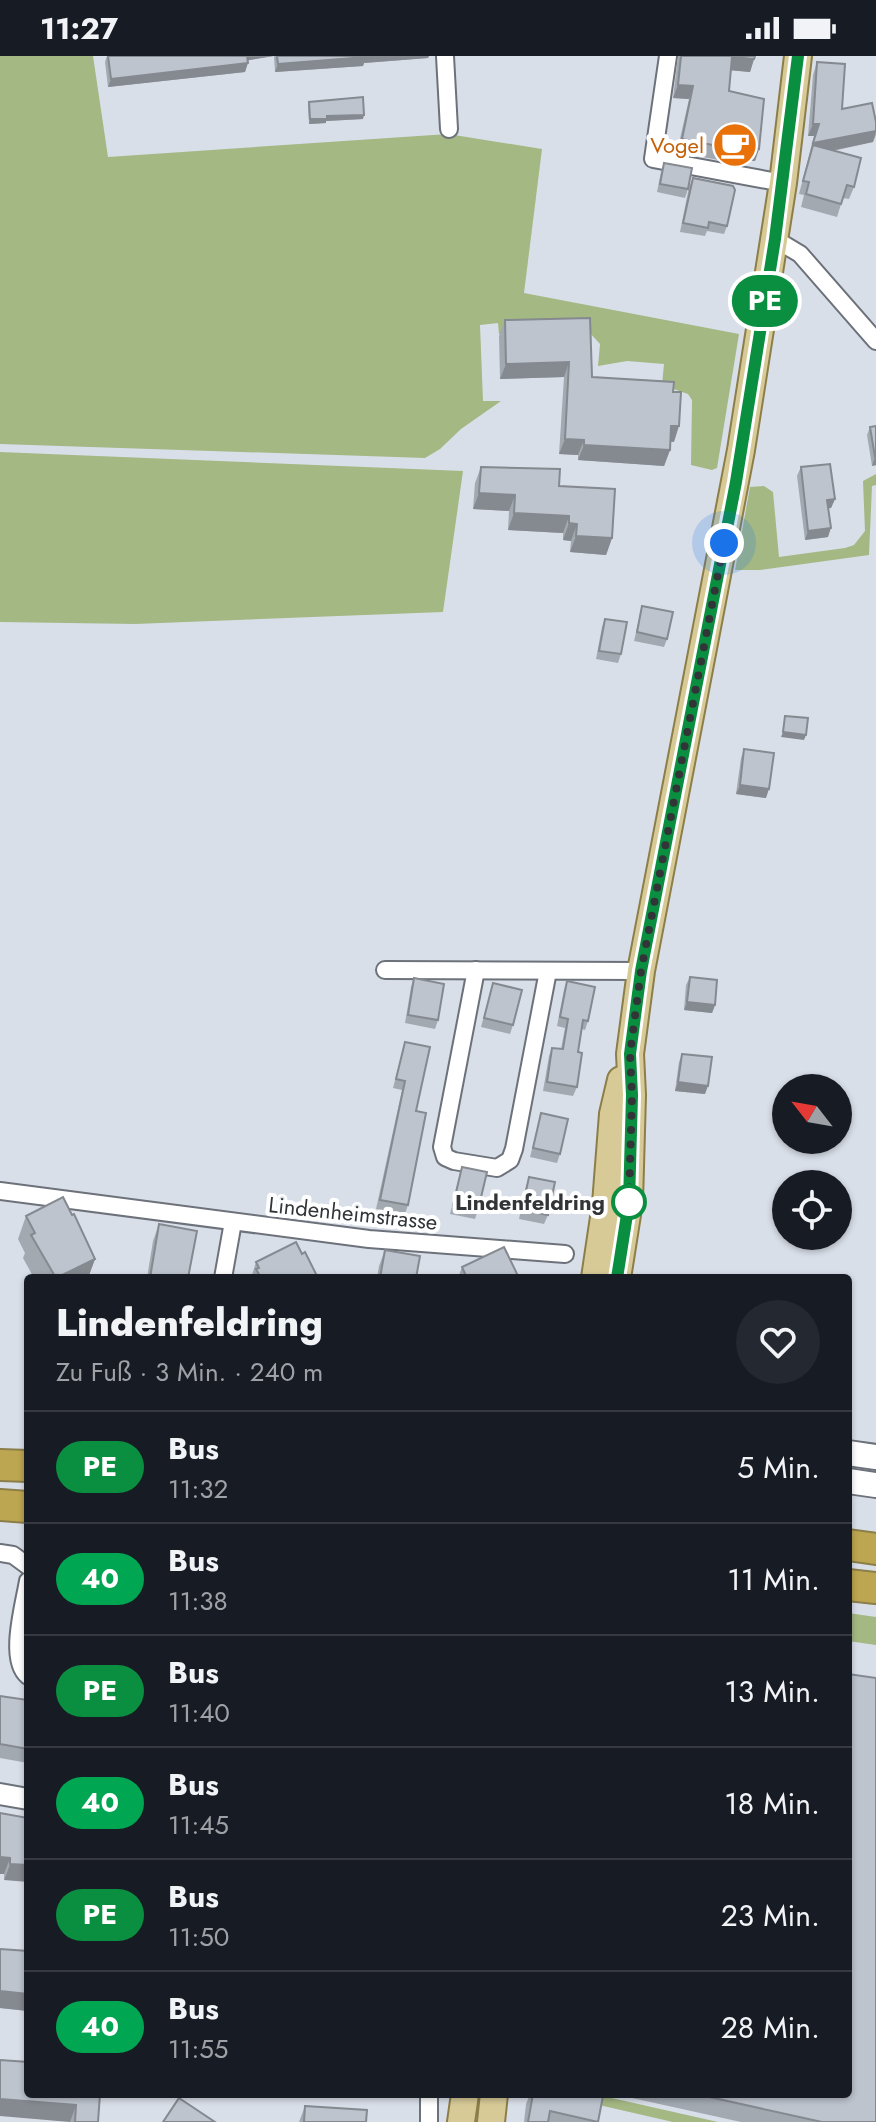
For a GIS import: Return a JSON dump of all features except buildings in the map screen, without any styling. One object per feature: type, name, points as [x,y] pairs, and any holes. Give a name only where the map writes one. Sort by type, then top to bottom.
[{"type":"highway","points":[[0,1465],[24,1466]]},
{"type":"highway","points":[[0,1505],[24,1507]]},
{"type":"highway","points":[[852,1546],[876,1549]]},
{"type":"highway","points":[[852,1585],[876,1588]]},
{"type":"main road","points":[[618,1274],[630,1183],[630,1054],[641,971],[736,482],[775,239],[798,56]]},
{"type":"main road","points":[[596,1274],[606,1204],[616,1093],[630,1054]]},
{"type":"main road","points":[[852,1454],[876,1457]]},
{"type":"main road","points":[[852,1482],[876,1485]]},
{"type":"main road","points":[[461,2122],[464,2098]]},
{"type":"main road","points":[[491,2122],[494,2098]]},
{"type":"street","points":[[445,56],[449,129]]},
{"type":"street","points":[[668,56],[653,159],[783,183]]},
{"type":"street","points":[[775,239],[800,254],[876,341]]},
{"type":"street","points":[[385,970],[641,971]]},
{"type":"street","points":[[476,970],[442,1147],[445,1157],[454,1161],[497,1168],[510,1160],[514,1149],[548,971]]},
{"type":"street","name":"Lindenheimstrasse","points":[[0,1191],[369,1239],[565,1254]]},
{"type":"street","points":[[224,1274],[233,1222]]},
{"type":"street","points":[[0,1553],[13,1555],[24,1563]]},
{"type":"street","points":[[24,1607],[17,1653],[19,1666],[24,1672]]},
{"type":"street","points":[[0,1794],[24,1798]]},
{"type":"street","points":[[429,2098],[429,2122]]},
{"type":"green space","points":[[0,56],[93,56],[108,157],[448,134],[542,149],[524,293],[739,334],[717,468],[712,470],[691,465],[692,400],[688,394],[662,385],[664,364],[627,361],[598,366],[600,344],[589,332],[499,334],[498,323],[480,325],[483,401],[501,401],[425,458],[0,444]]},
{"type":"green space","points":[[0,452],[463,471],[443,612],[135,624],[0,622]]},
{"type":"green space","points":[[876,474],[876,485],[872,486],[869,555],[760,570],[735,570],[750,487],[764,486],[773,492],[779,557],[854,545],[865,531],[863,481]]},
{"type":"green space","points":[[852,1614],[876,1617],[876,1645],[852,1642]]},
{"type":"green space","points":[[568,2098],[612,2098],[718,2122],[673,2122]]},
{"type":"bus line","name":"PE","points":[[618,1274],[629,1202],[630,1054],[641,971],[736,482],[775,239],[798,56]]},
{"type":"place","name":"Vogel","points":[[735,145]]},
{"type":"place","name":"Lindenfeldring","points":[[629,1202]]},
{"type":"route","points":[[629,1202],[630,1054],[641,971],[724,543]]}]
